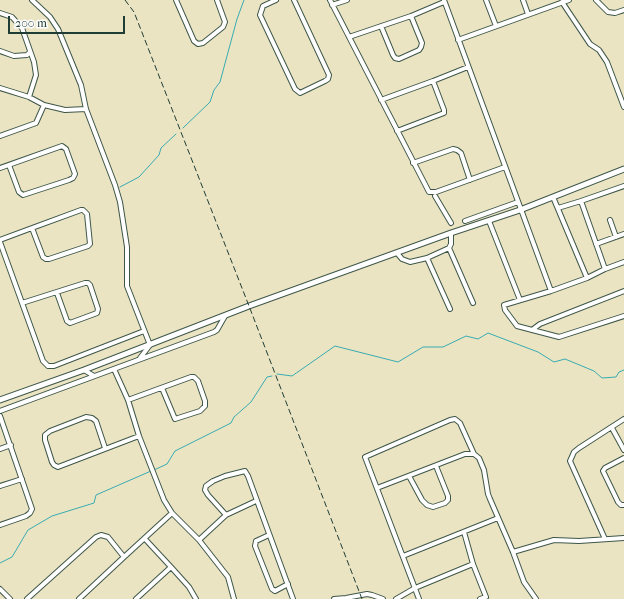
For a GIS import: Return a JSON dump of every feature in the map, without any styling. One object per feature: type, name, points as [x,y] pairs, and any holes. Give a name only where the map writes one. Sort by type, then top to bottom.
[{"type":"street","points":[[32,0],[50,17],[58,29],[81,85],[86,109],[120,202],[126,247],[128,286],[150,345]]},
{"type":"street","points":[[176,0],[194,41],[198,44],[203,43],[223,27],[225,22],[224,16],[217,0]]},
{"type":"street","points":[[276,0],[263,6],[260,15],[295,89],[300,92],[328,79],[329,75],[294,0]]},
{"type":"street","points":[[330,0],[427,190],[431,193],[436,192],[504,167]]},
{"type":"street","points":[[332,5],[347,0]]},
{"type":"street","points":[[486,0],[496,26]]},
{"type":"street","points":[[523,0],[528,14]]},
{"type":"street","points":[[458,40],[569,0]]},
{"type":"street","points":[[596,0],[608,12],[615,13],[624,10]]},
{"type":"street","points":[[349,37],[411,16],[444,1],[551,291]]},
{"type":"street","points":[[562,2],[590,44],[599,50],[607,62],[624,107]]},
{"type":"street","points":[[0,13],[12,17],[18,22],[22,28],[34,62],[36,74],[29,97]]},
{"type":"street","points":[[381,26],[393,55],[395,58],[399,59],[420,50],[421,47],[422,43],[411,16]]},
{"type":"street","points":[[0,51],[14,56],[27,55],[30,52]]},
{"type":"street","points":[[381,100],[468,67]]},
{"type":"street","points":[[396,131],[444,113],[433,81]]},
{"type":"street","points":[[0,88],[29,97],[44,105],[65,110],[86,109]]},
{"type":"street","points":[[0,136],[36,123],[44,105]]},
{"type":"street","points":[[0,168],[62,146],[66,149],[75,174],[73,178],[69,180],[23,195],[19,192],[10,165]]},
{"type":"street","points":[[413,163],[453,149],[458,150],[461,153],[470,180]]},
{"type":"street","points":[[225,316],[217,330],[214,332],[2,410],[0,400],[84,370],[225,316],[397,252],[520,210],[624,169]]},
{"type":"street","points":[[558,208],[624,186]]},
{"type":"street","points":[[435,196],[451,223]]},
{"type":"street","points":[[553,197],[587,278]]},
{"type":"street","points":[[581,201],[605,269]]},
{"type":"street","points":[[465,221],[518,202]]},
{"type":"street","points":[[32,228],[44,256],[46,259],[49,259],[90,244],[87,214],[83,210],[32,228],[0,241],[43,361],[48,366],[144,332]]},
{"type":"street","points":[[610,220],[616,237]]},
{"type":"street","points":[[489,221],[520,300]]},
{"type":"street","points":[[397,252],[402,259],[410,262],[427,258],[448,248],[451,244],[451,234]]},
{"type":"street","points":[[596,244],[624,234]]},
{"type":"street","points":[[448,248],[473,302]]},
{"type":"street","points":[[427,258],[450,309]]},
{"type":"street","points":[[624,262],[587,278],[551,291],[504,305],[505,310],[517,326],[559,337],[623,316],[624,322]]},
{"type":"street","points":[[22,304],[88,283],[98,309],[97,313],[70,323],[67,321],[57,293]]},
{"type":"street","points":[[532,330],[540,324],[624,291]]},
{"type":"street","points":[[140,358],[150,345]]},
{"type":"street","points":[[114,369],[128,400],[139,436],[164,500],[172,513],[199,540],[228,577],[234,599]]},
{"type":"street","points":[[84,370],[94,376]]},
{"type":"street","points":[[128,400],[191,377],[196,378],[198,381],[205,401],[205,406],[200,411],[175,419],[162,388]]},
{"type":"street","points":[[0,416],[32,509],[26,516],[0,525]]},
{"type":"street","points":[[105,448],[96,421],[92,418],[86,417],[50,431],[45,435],[45,440],[52,462],[58,467],[139,436]]},
{"type":"street","points":[[419,599],[365,457],[455,419],[460,423],[474,454],[479,458],[484,470],[488,494],[524,582],[536,599]]},
{"type":"street","points":[[604,539],[570,461],[574,452],[579,448],[624,419]]},
{"type":"street","points":[[612,428],[624,450]]},
{"type":"street","points":[[0,449],[11,445]]},
{"type":"street","points":[[465,454],[470,446]]},
{"type":"street","points":[[378,488],[465,454],[474,454]]},
{"type":"street","points":[[624,458],[605,468],[603,472],[618,502],[621,505],[624,505]]},
{"type":"street","points":[[410,476],[426,505],[433,507],[445,503],[448,500],[448,496],[436,466]]},
{"type":"street","points":[[226,514],[208,495],[205,490],[206,486],[212,481],[245,471],[293,599]]},
{"type":"street","points":[[0,486],[22,480]]},
{"type":"street","points":[[199,540],[226,514],[256,501]]},
{"type":"street","points":[[79,599],[172,513]]},
{"type":"street","points":[[403,556],[498,518]]},
{"type":"street","points":[[464,532],[473,564],[486,598],[480,599]]},
{"type":"street","points":[[27,599],[96,537],[102,535],[108,537],[124,557]]},
{"type":"street","points":[[269,535],[256,541],[255,546],[272,589],[275,591],[288,584]]},
{"type":"street","points":[[513,552],[554,540],[579,541],[624,538]]},
{"type":"street","points":[[145,539],[189,587],[196,599]]},
{"type":"street","points":[[396,599],[415,588],[473,564]]},
{"type":"street","points":[[136,599],[171,567]]},
{"type":"street","points":[[0,589],[10,599]]},
{"type":"street","points":[[334,599],[368,594],[383,599]]},
{"type":"waterway","points":[[183,128],[210,102],[214,90],[220,82],[237,19],[244,0]]},
{"type":"waterway","points":[[120,187],[139,177],[159,155],[161,148],[176,134]]},
{"type":"waterway","points":[[277,374],[292,376],[335,346],[398,362],[423,347],[443,347],[466,336],[478,339],[488,333],[538,352],[554,362],[565,359],[594,371],[602,378],[616,377],[619,372],[624,370]]},
{"type":"waterway","points":[[154,470],[167,464],[175,451],[231,423],[234,417],[251,402],[267,377],[272,376]]},
{"type":"waterway","points":[[0,563],[12,557],[28,530],[52,516],[94,503],[96,495],[151,471]]},
{"type":"railway","points":[[125,0],[134,12],[362,599]]}]
